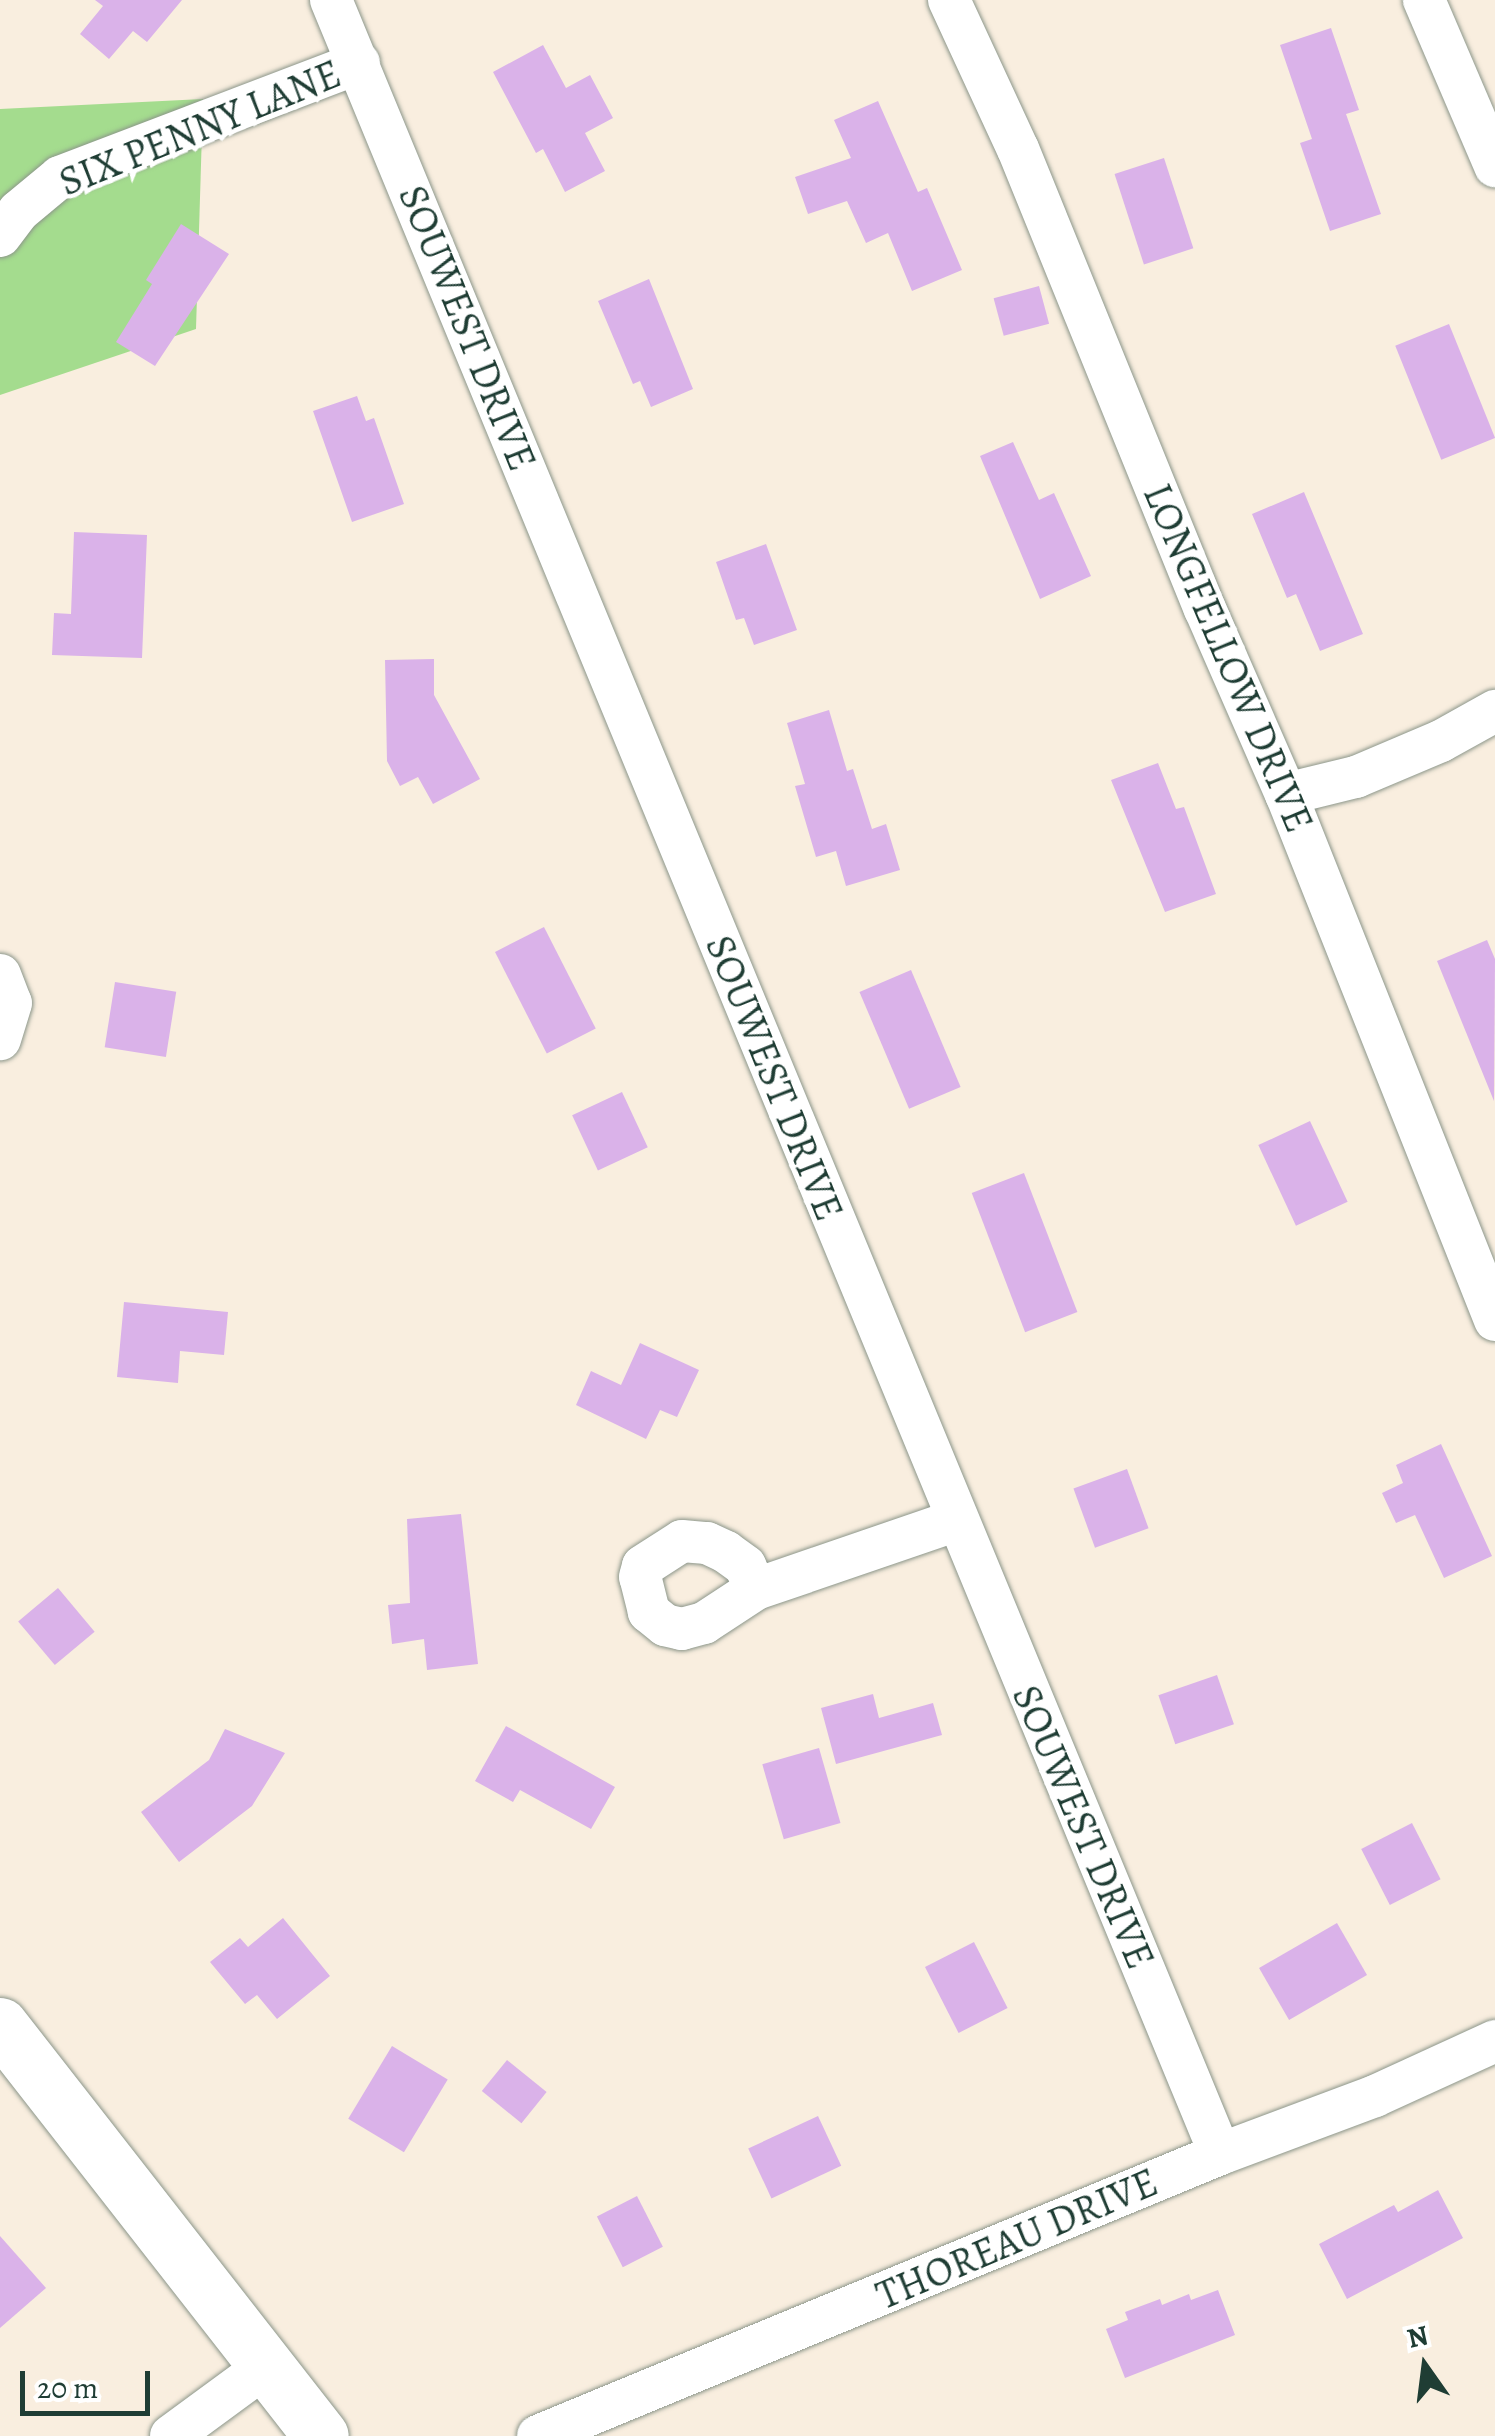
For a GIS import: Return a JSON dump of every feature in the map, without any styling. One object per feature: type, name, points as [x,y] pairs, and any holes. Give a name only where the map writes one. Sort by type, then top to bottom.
[{"type":"main road","points":[[0,2025],[321,2436]]},
{"type":"street","name":"SOUWEST DRIVE","points":[[331,0],[955,1521],[1220,2154]]},
{"type":"street","name":"LONGFELLOW DRIVE","points":[[948,0],[1018,149],[1205,609],[1286,794],[1495,1320]]},
{"type":"street","points":[[1424,0],[1495,166]]},
{"type":"street","name":"SIX PENNY LANE","points":[[0,236],[19,211],[60,177],[358,63]]},
{"type":"street","points":[[1286,794],[1356,777],[1441,741],[1495,710]]},
{"type":"street","points":[[0,975],[11,1003],[0,1039]]},
{"type":"street","points":[[756,1589],[955,1521]]},
{"type":"street","name":"THOREAU DRIVE","points":[[538,2436],[1220,2154],[1375,2096],[1495,2041]]},
{"type":"street","points":[[171,2436],[265,2367]]},
{"type":"green space","points":[[203,99],[196,329],[0,395],[0,109]]},
{"type":"building","points":[[95,0],[182,0],[147,42],[133,31],[109,59],[80,34],[103,6]]},
{"type":"building","points":[[1331,28],[1359,110],[1346,114],[1381,214],[1330,231],[1300,143],[1312,139],[1280,45]]},
{"type":"building","points":[[543,45],[566,88],[590,75],[613,118],[585,133],[605,171],[565,192],[543,149],[536,153],[493,72]]},
{"type":"building","points":[[878,101],[918,192],[927,188],[962,270],[912,291],[888,233],[866,243],[847,201],[808,214],[795,177],[851,158],[834,120]]},
{"type":"building","points":[[1164,158],[1193,248],[1144,264],[1115,174]]},
{"type":"building","points":[[181,224],[229,254],[155,366],[116,342],[152,284],[146,280]]},
{"type":"building","points":[[649,279],[693,389],[651,407],[640,381],[633,384],[598,301]]},
{"type":"building","points":[[1039,286],[1049,324],[1004,336],[994,298]]},
{"type":"building","points":[[1449,324],[1495,438],[1441,460],[1395,346]]},
{"type":"building","points":[[357,396],[366,421],[374,418],[404,504],[352,522],[313,411]]},
{"type":"building","points":[[1013,442],[1039,500],[1054,493],[1091,576],[1040,599],[980,456]]},
{"type":"building","points":[[1304,492],[1363,634],[1320,651],[1296,594],[1287,598],[1252,514]]},
{"type":"building","points":[[74,532],[147,535],[142,658],[52,655],[54,613],[71,614]]},
{"type":"building","points":[[766,544],[797,630],[754,645],[744,618],[736,620],[716,562]]},
{"type":"building","points":[[434,659],[434,695],[480,779],[433,804],[418,777],[400,786],[387,761],[385,660]]},
{"type":"building","points":[[829,710],[847,771],[853,769],[872,829],[886,824],[900,870],[846,886],[836,851],[816,857],[795,786],[805,784],[787,723]]},
{"type":"building","points":[[1158,763],[1176,809],[1184,807],[1216,894],[1165,912],[1111,780]]},
{"type":"building","points":[[544,927],[596,1029],[547,1054],[495,952]]},
{"type":"building","points":[[1487,940],[1495,959],[1494,1101],[1437,961]]},
{"type":"building","points":[[911,970],[961,1087],[909,1109],[859,992]]},
{"type":"building","points":[[115,982],[176,992],[166,1057],[105,1047]]},
{"type":"building","points":[[622,1092],[648,1147],[598,1171],[572,1115]]},
{"type":"building","points":[[1310,1121],[1348,1202],[1296,1226],[1258,1145]]},
{"type":"building","points":[[1024,1173],[1077,1312],[1025,1332],[972,1193]]},
{"type":"building","points":[[124,1302],[228,1312],[224,1355],[180,1351],[178,1383],[117,1377]]},
{"type":"building","points":[[640,1343],[699,1370],[677,1417],[660,1410],[646,1439],[576,1405],[591,1371],[621,1385]]},
{"type":"building","points":[[1441,1444],[1492,1556],[1444,1578],[1415,1515],[1396,1523],[1382,1493],[1403,1483],[1396,1465]]},
{"type":"building","points":[[1127,1469],[1149,1528],[1095,1548],[1073,1488]]},
{"type":"building","points":[[461,1514],[478,1664],[427,1670],[424,1639],[392,1644],[388,1605],[410,1603],[407,1519]]},
{"type":"building","points":[[58,1588],[95,1632],[55,1665],[18,1621]]},
{"type":"building","points":[[1217,1675],[1234,1724],[1175,1744],[1158,1695]]},
{"type":"building","points":[[873,1694],[879,1718],[933,1703],[942,1735],[836,1764],[821,1708]]},
{"type":"building","points":[[506,1726],[615,1787],[591,1829],[520,1790],[513,1802],[475,1781]]},
{"type":"building","points":[[225,1729],[285,1753],[252,1806],[179,1862],[141,1812],[209,1760]]},
{"type":"building","points":[[819,1748],[840,1823],[784,1839],[762,1764]]},
{"type":"building","points":[[1412,1823],[1441,1879],[1390,1905],[1361,1849]]},
{"type":"building","points":[[283,1918],[330,1976],[277,2019],[257,1995],[245,2004],[210,1962],[240,1938],[248,1947]]},
{"type":"building","points":[[1337,1923],[1367,1975],[1289,2020],[1259,1968]]},
{"type":"building","points":[[974,1942],[1008,2008],[959,2033],[925,1967]]},
{"type":"building","points":[[392,2046],[448,2079],[404,2152],[348,2119]]},
{"type":"building","points":[[507,2060],[547,2092],[521,2123],[482,2091]]},
{"type":"building","points":[[818,2116],[841,2166],[771,2198],[748,2149]]},
{"type":"building","points":[[1438,2190],[1463,2238],[1347,2299],[1319,2244],[1394,2205],[1398,2212]]},
{"type":"building","points":[[637,2196],[663,2247],[623,2267],[597,2216]]},
{"type":"building","points":[[0,2236],[46,2288],[0,2328]]},
{"type":"building","points":[[1218,2290],[1235,2335],[1125,2378],[1106,2329],[1128,2320],[1125,2312],[1160,2299],[1162,2305],[1189,2294],[1191,2300]]}]
